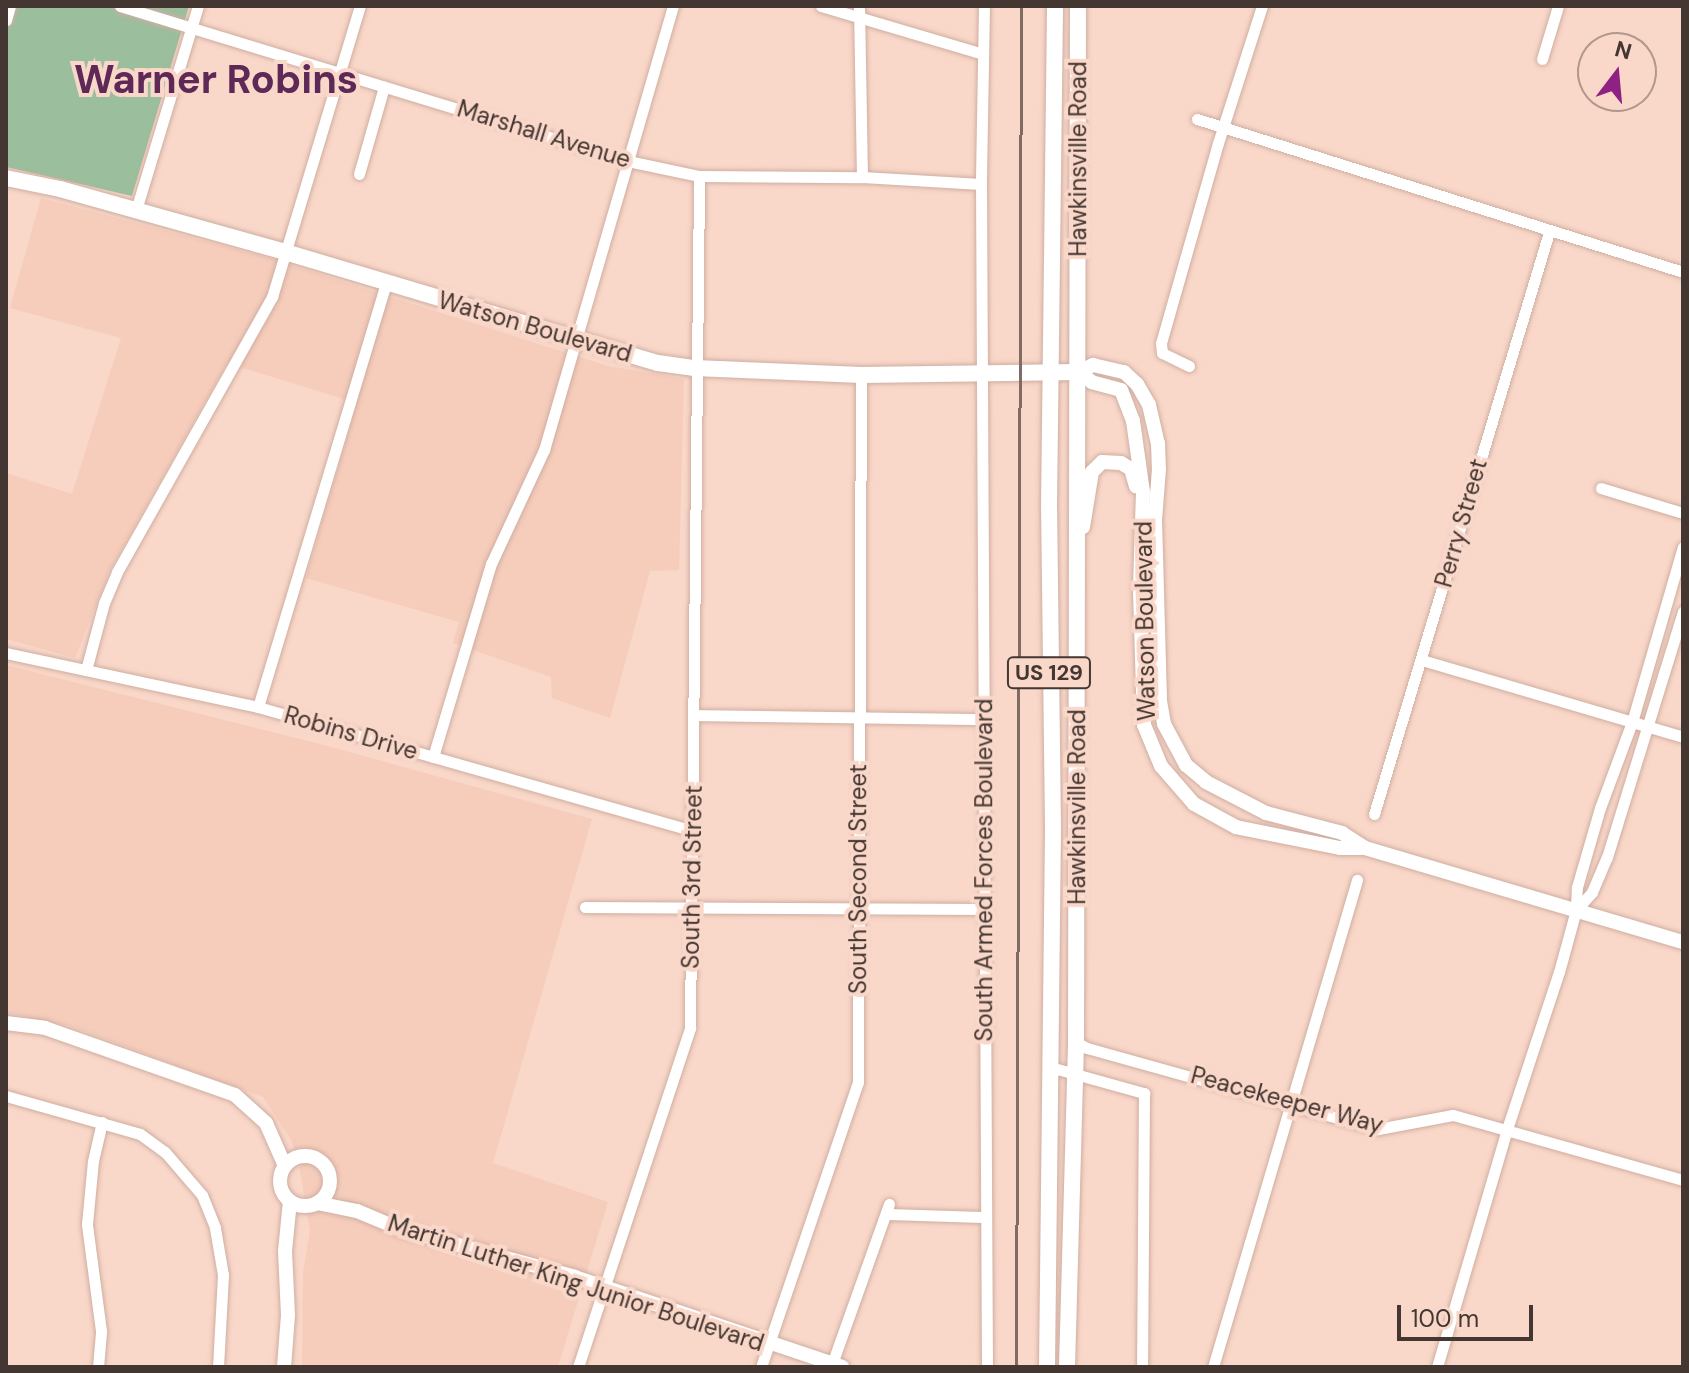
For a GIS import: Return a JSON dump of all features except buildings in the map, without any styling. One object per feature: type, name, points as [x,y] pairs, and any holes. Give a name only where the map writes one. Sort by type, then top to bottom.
[{"type":"main road","name":"Hawkinsville Road","points":[[1047,1367],[1055,6]]},
{"type":"main road","name":"Hawkinsville Road","points":[[1067,1367],[1076,1042],[1078,6]]},
{"type":"main road","name":"Watson Boulevard","points":[[6,178],[285,252],[658,363],[695,368],[861,375],[1079,372]]},
{"type":"street","points":[[6,20],[10,6]]},
{"type":"street","name":"Marshall Avenue","points":[[120,6],[628,161],[699,176],[862,177],[981,184]]},
{"type":"street","points":[[136,210],[198,6]]},
{"type":"street","points":[[86,670],[96,625],[117,572],[265,313],[360,6]]},
{"type":"street","points":[[433,757],[491,564],[544,450],[673,6]]},
{"type":"street","points":[[821,6],[859,12],[983,54]]},
{"type":"street","name":"South Armed Forces Boulevard","points":[[984,6],[981,184],[987,1367]]},
{"type":"street","points":[[1189,366],[1162,353],[1161,343],[1223,127],[1262,6]]},
{"type":"street","points":[[1542,59],[1558,6]]},
{"type":"street","points":[[859,12],[862,177]]},
{"type":"street","points":[[359,174],[384,87]]},
{"type":"street","points":[[1197,119],[1683,272]]},
{"type":"street","name":"South 3rd Street","points":[[578,1367],[690,1028],[699,176]]},
{"type":"street","name":"Perry Street","points":[[1374,814],[1549,232]]},
{"type":"street","points":[[258,707],[386,284]]},
{"type":"street","name":"Watson Boulevard","points":[[1365,848],[1342,833],[1244,804],[1206,782],[1186,765],[1164,724],[1158,675],[1155,520],[1158,456],[1149,405],[1137,384],[1124,372],[1093,365],[1079,372],[1092,382],[1121,390],[1128,400],[1140,457],[1144,725],[1161,766],[1194,804],[1236,827],[1340,848],[1365,848],[1683,942]]},
{"type":"street","name":"South Second Street","points":[[761,1367],[858,1082],[861,375]]},
{"type":"street","points":[[1078,566],[1090,480],[1102,462],[1121,463],[1131,469],[1142,523]]},
{"type":"street","points":[[1601,488],[1683,513]]},
{"type":"street","points":[[1437,1367],[1576,910],[1577,887],[1588,847],[1632,722],[1683,547]]},
{"type":"street","points":[[1576,910],[1592,892],[1607,857],[1683,611]]},
{"type":"street","name":"Robins Drive","points":[[6,653],[258,707],[692,831]]},
{"type":"street","points":[[1422,660],[1683,737]]},
{"type":"street","points":[[1646,672],[1663,677]]},
{"type":"street","points":[[695,715],[985,719]]},
{"type":"street","points":[[1213,1367],[1357,880]]},
{"type":"street","points":[[585,907],[984,909]]},
{"type":"street","points":[[6,1023],[45,1028],[235,1095],[248,1103],[271,1131],[301,1156],[322,1163],[330,1184],[304,1204],[288,1239],[284,1367]]},
{"type":"street","name":"Peacekeeper Way","points":[[1076,1042],[1087,1048],[1378,1129],[1453,1115],[1683,1180]]},
{"type":"street","points":[[1050,1067],[1144,1093],[1142,1367]]},
{"type":"street","points":[[6,1096],[140,1134],[165,1152],[202,1195],[215,1228],[223,1275],[218,1367]]},
{"type":"street","points":[[98,1367],[101,1331],[87,1224],[93,1161],[102,1122]]},
{"type":"street","points":[[271,1131],[285,1166],[281,1188],[304,1204]]},
{"type":"street","points":[[285,1166],[301,1156]]},
{"type":"street","name":"Martin Luther King Junior Boulevard","points":[[330,1184],[357,1211]]},
{"type":"street","name":"Martin Luther King Junior Boulevard","points":[[304,1204],[357,1211],[400,1229],[603,1288],[837,1365]]},
{"type":"street","points":[[837,1365],[887,1209],[984,1217]]},
{"type":"shaded area","points":[[41,198],[265,257],[608,366],[684,379],[679,570],[650,571],[610,718],[552,698],[551,677],[453,643],[459,622],[306,578],[357,403],[227,363],[110,570],[75,658],[6,639],[6,473],[72,494],[121,338],[10,308]]},
{"type":"shaded area","points":[[6,665],[320,744],[592,819],[493,1163],[608,1202],[558,1367],[302,1367],[303,1273],[310,1231],[299,1164],[291,1140],[263,1097],[67,1025],[6,1013]]},
{"type":"green space","points":[[6,6],[189,6],[132,196],[6,167]]},
{"type":"railway","points":[[1016,1367],[1021,6]]},
{"type":"district","name":"Warner Robins","points":[[216,79]]}]
